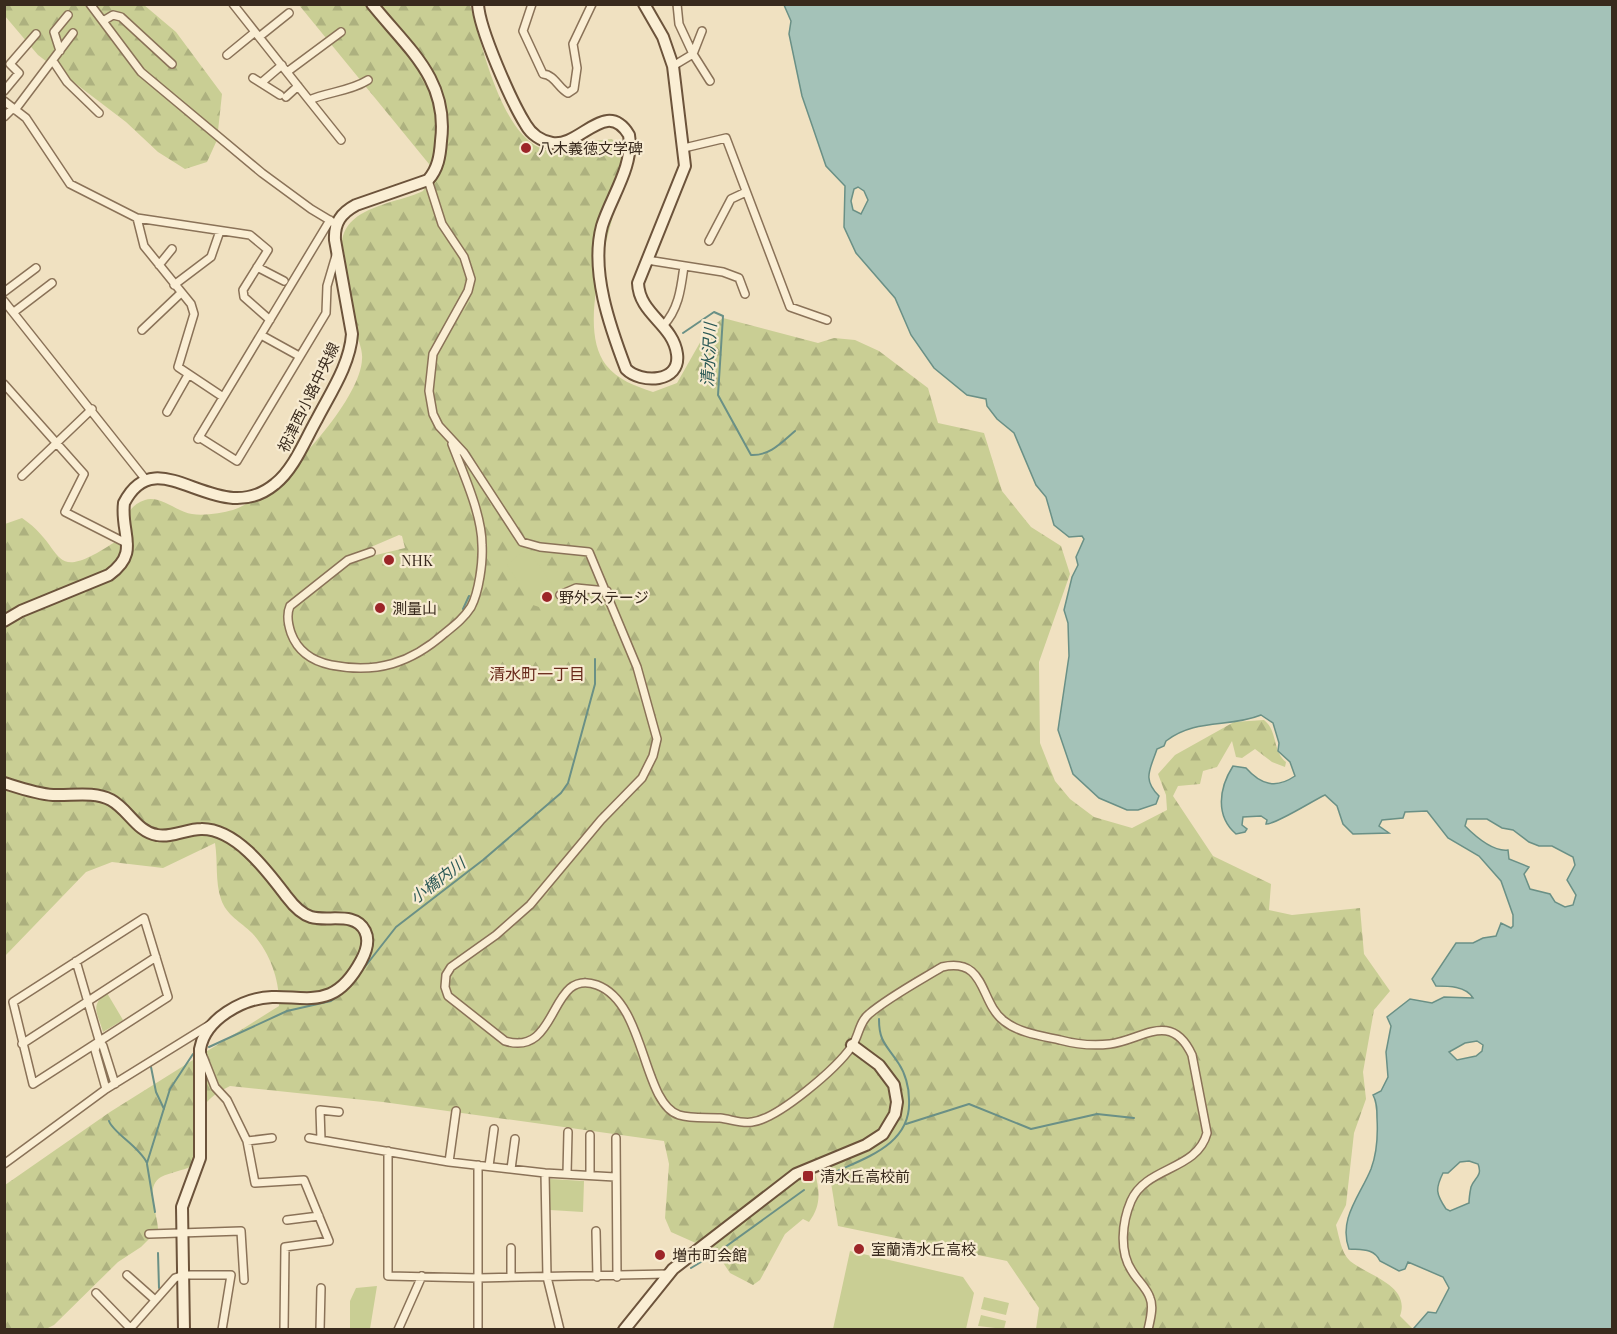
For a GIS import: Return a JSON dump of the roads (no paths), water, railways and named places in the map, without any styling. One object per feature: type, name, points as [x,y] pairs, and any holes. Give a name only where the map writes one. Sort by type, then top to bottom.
[{"type":"main road","points":[[333,222],[356,205],[428,180],[438,162],[441,144],[439,97],[425,68],[372,4]]},
{"type":"main road","points":[[478,4],[484,32],[525,125],[537,137],[550,143],[566,142],[607,120],[619,123],[629,135],[630,150],[602,227],[598,255],[601,285],[626,369],[632,375],[654,380],[663,377],[674,368],[677,354],[673,339],[643,305],[638,293],[638,283],[686,166],[673,66],[663,37],[644,4]]},
{"type":"main road","name":"祝津西小路中央線","points":[[146,480],[163,476],[220,498],[234,500],[259,495],[285,474],[330,394],[351,345],[352,334],[333,222]]},
{"type":"main road","points":[[5,619],[109,575],[125,560],[128,544],[124,503],[138,483],[146,480]]},
{"type":"main road","points":[[4,783],[51,795],[97,795],[108,798],[117,803],[142,829],[157,835],[192,829],[216,831],[256,858],[296,908],[309,916],[353,921],[363,928],[367,945],[362,960],[352,977],[336,990],[303,999],[262,998],[243,1005],[211,1024],[200,1049],[200,1158],[182,1207],[184,1329]]},
{"type":"main road","points":[[624,1329],[668,1274],[796,1174],[806,1167],[866,1144],[883,1134],[895,1114],[897,1102],[894,1085],[879,1065],[852,1046]]},
{"type":"street","points":[[90,4],[141,72],[262,173],[333,222],[198,438],[237,460],[326,313],[327,286],[333,257],[338,251]]},
{"type":"street","points":[[233,4],[341,140]]},
{"type":"street","points":[[532,4],[523,31],[543,74],[552,77],[562,90],[568,93],[573,89],[577,68],[573,44],[592,4]]},
{"type":"street","points":[[677,4],[680,24],[693,54],[710,81]]},
{"type":"street","points":[[227,55],[289,13]]},
{"type":"street","points":[[60,51],[54,32],[68,15]]},
{"type":"street","points":[[104,21],[113,15],[121,16],[172,64]]},
{"type":"street","points":[[673,66],[693,54],[702,31]]},
{"type":"street","points":[[287,72],[341,32]]},
{"type":"street","points":[[4,117],[14,109],[73,33]]},
{"type":"street","points":[[4,91],[19,73],[10,64],[36,34]]},
{"type":"street","points":[[53,61],[67,82],[99,113]]},
{"type":"street","points":[[261,83],[282,65]]},
{"type":"street","points":[[253,78],[283,96],[298,86]]},
{"type":"street","points":[[309,100],[328,92],[358,86],[368,80]]},
{"type":"street","points":[[4,101],[26,118],[70,184],[137,218],[250,235],[267,247],[243,290],[244,297],[270,320]]},
{"type":"street","points":[[684,148],[726,138],[790,307]]},
{"type":"street","points":[[428,180],[442,224],[464,256],[471,279],[468,291],[433,354],[429,391],[433,414],[450,439],[464,453],[522,542],[540,547],[589,552],[637,667],[657,739],[653,756],[642,778],[601,820],[530,905],[496,935],[452,967],[446,975],[445,987],[448,996],[505,1041],[526,1044],[536,1038],[572,985],[585,981],[605,988],[621,1005],[632,1024],[666,1105],[677,1115],[721,1118],[749,1123],[776,1113],[809,1089],[852,1046],[867,1015],[942,967],[953,964],[965,966],[973,973],[1002,1020],[1026,1032],[1089,1045],[1111,1044],[1159,1029],[1179,1037],[1192,1055],[1207,1133],[1204,1145],[1196,1155],[1140,1188],[1131,1199],[1124,1233],[1125,1260],[1151,1298],[1148,1329]]},
{"type":"street","points":[[709,241],[731,199],[746,192]]},
{"type":"street","points":[[137,218],[144,246],[191,304],[194,314],[178,367],[223,397]]},
{"type":"street","points":[[174,285],[211,257],[220,231]]},
{"type":"street","points":[[159,265],[172,249]]},
{"type":"street","points":[[647,261],[684,266],[739,278],[745,294]]},
{"type":"street","points":[[663,326],[671,317],[681,294],[684,266]]},
{"type":"street","points":[[257,267],[284,281]]},
{"type":"street","points":[[4,292],[36,268]]},
{"type":"street","points":[[14,312],[52,283]]},
{"type":"street","points":[[142,330],[181,293]]},
{"type":"street","points":[[4,301],[92,409],[146,480]]},
{"type":"street","points":[[781,305],[827,320]]},
{"type":"street","points":[[261,335],[299,356]]},
{"type":"street","points":[[166,412],[188,375]]},
{"type":"street","points":[[4,384],[84,474],[65,512],[128,544]]},
{"type":"street","points":[[22,476],[92,409]]},
{"type":"street","points":[[371,552],[348,560],[290,606],[288,623],[308,657],[319,662],[356,669],[386,666],[424,651],[464,618],[472,605],[482,545],[467,484],[450,439]]},
{"type":"street","points":[[560,595],[576,588],[607,591]]},
{"type":"street","points":[[144,918],[168,997],[33,1084],[13,1002],[76,961],[144,918]]},
{"type":"street","points":[[22,1044],[156,957]]},
{"type":"street","points":[[76,961],[99,1040],[115,1083]]},
{"type":"street","points":[[4,1164],[106,1089],[211,1024]]},
{"type":"street","points":[[99,1040],[95,1050],[106,1089]]},
{"type":"street","points":[[200,1049],[215,1088],[227,1100],[248,1141],[255,1183],[304,1180],[329,1241],[285,1247],[284,1329]]},
{"type":"street","points":[[321,1140],[320,1110],[339,1112]]},
{"type":"street","points":[[449,1162],[456,1111]]},
{"type":"street","points":[[489,1166],[494,1129]]},
{"type":"street","points":[[567,1174],[568,1132]]},
{"type":"street","points":[[590,1135],[590,1175]]},
{"type":"street","points":[[248,1141],[272,1138]]},
{"type":"street","points":[[309,1138],[449,1162],[615,1178]]},
{"type":"street","points":[[616,1138],[617,1277]]},
{"type":"street","points":[[512,1169],[515,1139]]},
{"type":"street","points":[[388,1151],[388,1276],[478,1278],[617,1277],[668,1274]]},
{"type":"street","points":[[478,1165],[478,1329]]},
{"type":"street","points":[[545,1173],[547,1277],[560,1329]]},
{"type":"street","points":[[287,1220],[319,1216]]},
{"type":"street","points":[[149,1234],[241,1231],[244,1280]]},
{"type":"street","points":[[596,1231],[597,1277]]},
{"type":"street","points":[[511,1248],[512,1277]]},
{"type":"street","points":[[127,1275],[154,1299]]},
{"type":"street","points":[[96,1293],[130,1329],[154,1299],[175,1278],[184,1275],[231,1275],[222,1329]]},
{"type":"street","points":[[398,1329],[422,1276]]},
{"type":"street","points":[[320,1329],[321,1288]]},
{"type":"water","points":[[784,5],[1612,5],[1612,1329],[1415,1329],[1428,1312],[1436,1313],[1449,1288],[1443,1277],[1408,1262],[1405,1269],[1399,1271],[1380,1261],[1371,1252],[1349,1249],[1346,1238],[1348,1218],[1371,1169],[1376,1150],[1377,1109],[1373,1095],[1381,1091],[1388,1077],[1386,1052],[1391,1026],[1387,1017],[1410,999],[1432,1003],[1444,997],[1473,998],[1461,989],[1436,986],[1432,979],[1456,943],[1473,943],[1483,938],[1496,936],[1501,923],[1511,928],[1513,926],[1513,915],[1501,881],[1479,856],[1448,838],[1427,811],[1405,812],[1403,818],[1382,820],[1379,826],[1389,833],[1353,834],[1343,824],[1337,806],[1325,795],[1271,823],[1266,824],[1267,820],[1261,816],[1243,817],[1242,825],[1247,829],[1245,832],[1236,834],[1225,819],[1221,802],[1228,774],[1233,766],[1246,768],[1257,778],[1275,784],[1295,776],[1290,762],[1278,751],[1279,743],[1273,723],[1261,715],[1189,729],[1166,741],[1164,746],[1157,749],[1149,774],[1151,784],[1159,796],[1156,804],[1138,810],[1127,810],[1099,798],[1073,774],[1058,730],[1069,656],[1068,623],[1064,610],[1072,577],[1078,565],[1076,557],[1084,539],[1082,536],[1069,537],[1054,525],[1046,497],[1036,485],[1014,433],[997,419],[987,406],[986,399],[967,395],[934,368],[911,335],[895,298],[856,253],[844,227],[845,186],[826,166],[802,96],[789,34],[791,21]],"holes":[[[858,187],[864,191],[868,200],[861,214],[853,210],[851,201],[854,189]],[[1467,819],[1487,819],[1502,828],[1513,830],[1529,842],[1539,846],[1552,846],[1573,857],[1575,865],[1567,880],[1576,895],[1573,905],[1565,907],[1555,902],[1550,894],[1530,889],[1524,874],[1529,867],[1509,859],[1508,850],[1490,846],[1465,826]],[[1477,1041],[1483,1045],[1482,1051],[1476,1056],[1457,1060],[1449,1052],[1465,1043]],[[1469,1161],[1478,1164],[1478,1177],[1472,1184],[1469,1203],[1450,1211],[1440,1199],[1438,1187],[1443,1173],[1448,1173],[1460,1162]]]},
{"type":"waterway","name":"清水沢川","points":[[683,333],[714,312],[723,316],[718,395],[751,455],[770,451],[795,431]]},
{"type":"waterway","points":[[463,609],[469,596]]},
{"type":"waterway","name":"小橋内川","points":[[360,973],[396,927],[483,860],[561,793],[568,783],[595,684],[595,659]]},
{"type":"waterway","name":"小橋内川","points":[[209,1047],[287,1011],[331,1001],[342,993]]},
{"type":"waterway","points":[[833,1173],[885,1147],[903,1127],[908,1114],[909,1094],[906,1080],[882,1039],[879,1019]]},
{"type":"waterway","name":"小橋内川","points":[[109,1121],[111,1126],[138,1151],[147,1163],[170,1089],[193,1054]]},
{"type":"waterway","points":[[151,1067],[156,1092],[164,1109]]},
{"type":"waterway","points":[[906,1124],[969,1104],[1031,1129],[1097,1114],[1134,1118]]},
{"type":"waterway","points":[[147,1164],[155,1212]]},
{"type":"waterway","points":[[691,1268],[721,1250],[804,1190]]},
{"type":"waterway","points":[[158,1253],[159,1288]]},
{"type":"place","name":"八木義徳文学碑","points":[[526,148]]},
{"type":"place","name":"NHK","points":[[389,560]]},
{"type":"place","name":"野外ステージ","points":[[547,597]]},
{"type":"place","name":"測量山","points":[[380,608]]},
{"type":"place","name":"清水丘高校前","points":[[808,1176]]},
{"type":"place","name":"室蘭清水丘高校","points":[[859,1249]]},
{"type":"place","name":"増市町会館","points":[[660,1255]]},
{"type":"district","name":"清水町一丁目","points":[[537,673]]}]
